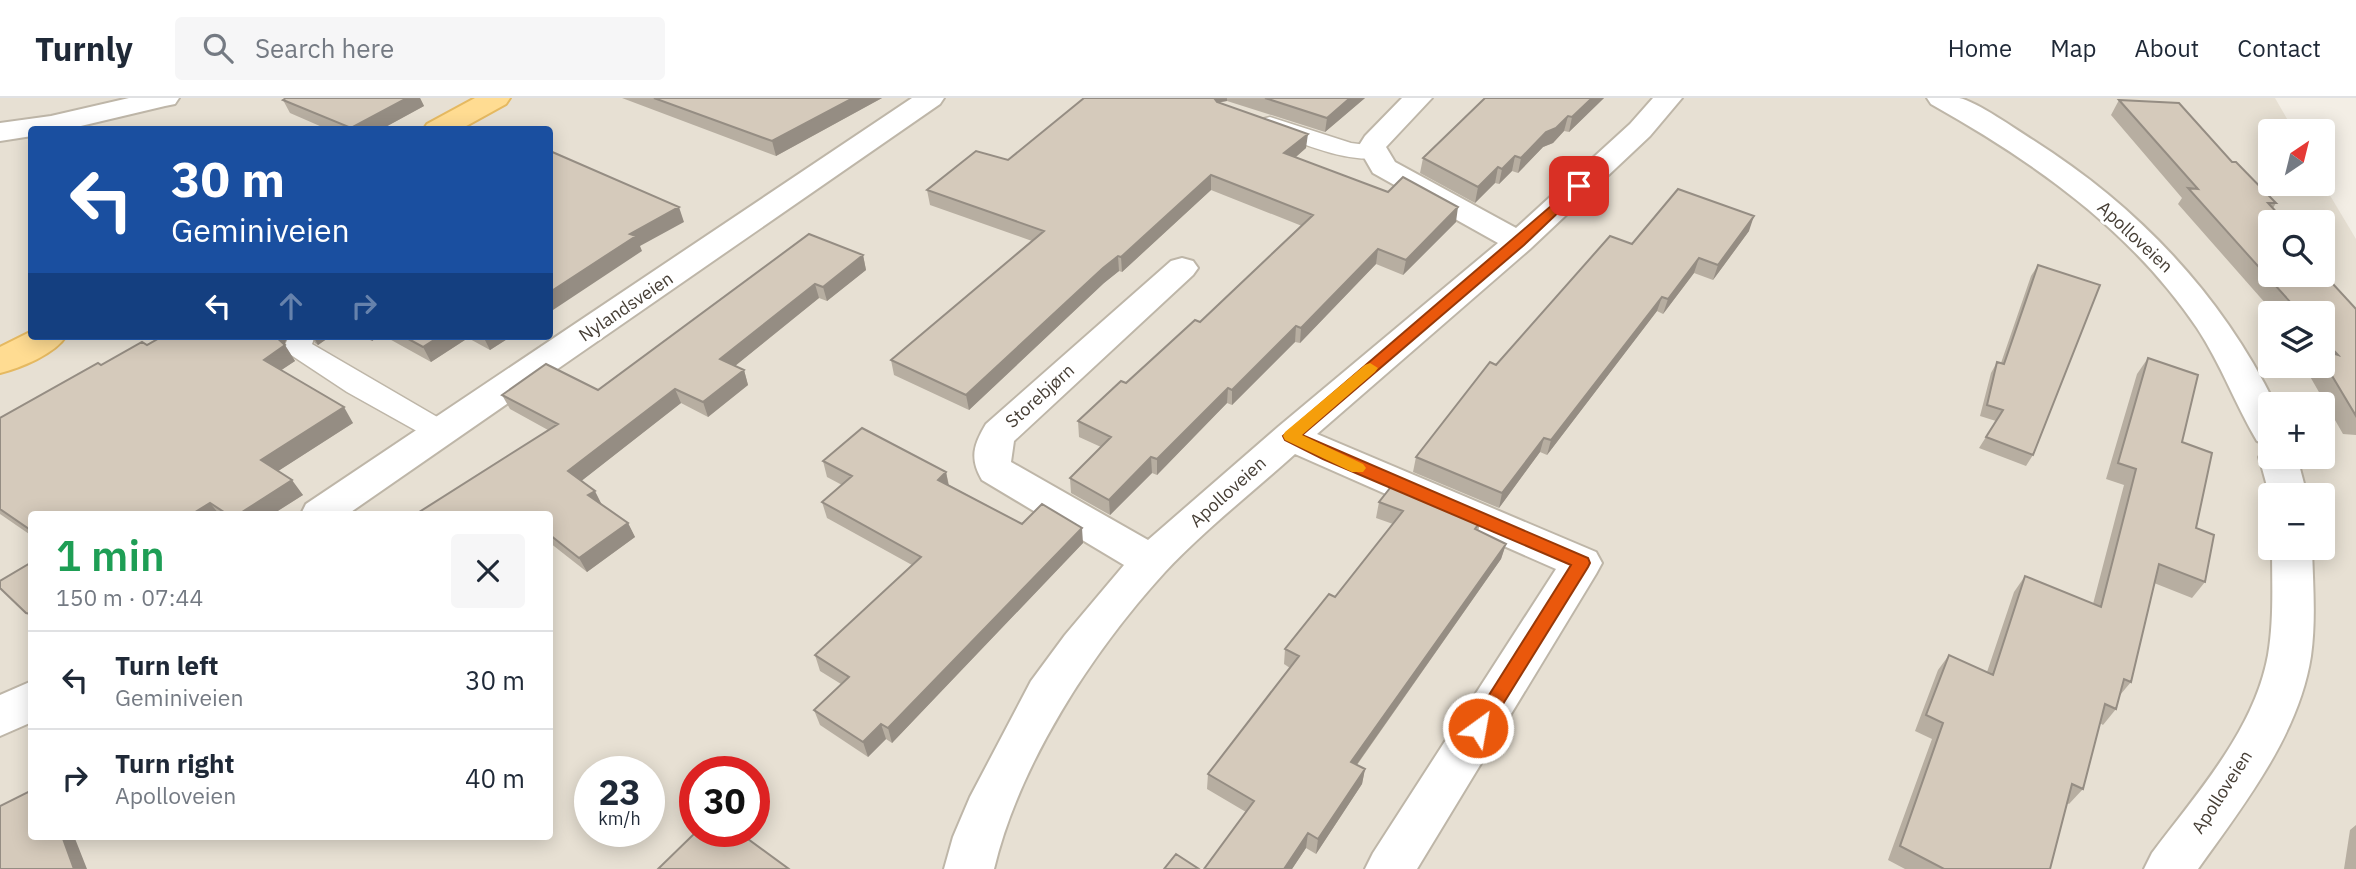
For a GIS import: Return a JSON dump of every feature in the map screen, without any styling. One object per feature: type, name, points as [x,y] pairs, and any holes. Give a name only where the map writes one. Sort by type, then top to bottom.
[{"type":"main road","points":[[444,126],[496,98]]},
{"type":"main road","points":[[0,362],[41,340]]},
{"type":"street","points":[[38,126],[164,98]]},
{"type":"street","name":"Nylandsveien","points":[[324,511],[930,98]]},
{"type":"street","points":[[1418,98],[1380,135],[1372,147],[1383,167],[1519,242]]},
{"type":"street","name":"Apolloveien","points":[[969,869],[976,837],[994,797],[1048,694],[1080,647],[1151,561],[1291,436],[1519,242],[1640,130],[1668,98]]},
{"type":"street","name":"Apolloveien","points":[[1941,98],[2013,139],[2049,164],[2157,253],[2217,328],[2244,374],[2258,405]]},
{"type":"street","points":[[0,132],[28,128]]},
{"type":"street","name":"Storebjørn","points":[[1151,561],[995,470],[990,457],[999,433],[1182,268]]},
{"type":"street","points":[[1291,436],[1328,455],[1582,563],[1390,869]]},
{"type":"street","name":"Apolloveien","points":[[2169,869],[2239,768],[2266,722],[2286,671],[2291,632],[2292,560]]},
{"type":"street","points":[[0,717],[28,701]]},
{"type":"lane","points":[[1251,117],[1348,150],[1374,152]]},
{"type":"lane","points":[[300,340],[297,347],[357,385],[441,432]]},
{"type":"shaded area","points":[[0,98],[2275,98],[2287,119],[2258,119],[2258,196],[2330,196],[2356,239],[2356,869],[0,869]]},
{"type":"building","points":[[407,98],[355,126],[346,126],[283,100]]},
{"type":"building","points":[[654,98],[853,98],[772,141]]},
{"type":"building","points":[[1084,98],[1214,98],[1217,102],[1308,134],[1284,153],[1388,192],[1403,177],[1458,207],[1406,260],[1378,249],[1301,328],[1296,326],[1232,390],[1228,388],[1157,459],[1151,457],[1109,500],[1070,478],[1111,437],[1078,421],[1121,381],[1126,383],[1195,320],[1200,322],[1313,215],[1211,175],[1121,257],[1118,256],[1103,268],[966,395],[891,360],[1044,231],[927,190],[976,151],[1008,160]]},
{"type":"building","points":[[1265,98],[1350,98],[1327,118]]},
{"type":"building","points":[[1485,98],[1592,98],[1572,117],[1568,116],[1556,128],[1546,132],[1521,158],[1515,156],[1502,169],[1498,167],[1478,187],[1423,158]]},
{"type":"building","points":[[2119,100],[2179,103],[2232,162],[2236,162],[2258,185],[2258,196],[2269,196],[2276,203],[2268,203],[2274,210],[2258,210],[2258,266],[2188,188],[2198,189]]},
{"type":"building","points":[[553,152],[679,207],[630,234],[636,236],[553,290]]},
{"type":"building","points":[[1678,189],[1754,216],[1718,265],[1699,258],[1668,299],[1662,297],[1551,440],[1544,438],[1502,493],[1416,457],[1490,362],[1496,365],[1610,236],[1632,244]]},
{"type":"building","points":[[809,234],[863,255],[823,287],[815,284],[720,359],[744,370],[703,402],[675,389],[568,471],[595,491],[588,495],[628,523],[579,558],[553,537],[553,511],[421,511],[558,424],[502,395],[546,364],[598,390]]},
{"type":"building","points":[[2038,265],[2100,285],[2033,455],[1986,437],[2003,410],[1987,405],[1997,362],[2004,364]]},
{"type":"building","points":[[2335,286],[2356,309],[2356,416],[2333,378],[2335,354],[2338,355],[2335,352],[2335,301],[2289,301],[2277,287]]},
{"type":"building","points":[[156,340],[279,340],[285,345],[264,360],[344,407],[261,460],[292,480],[244,511],[222,511],[210,503],[197,511],[28,511],[28,528],[0,509],[0,418],[98,363],[101,365],[142,342],[147,345]]},
{"type":"building","points":[[410,340],[434,340],[423,347]]},
{"type":"building","points":[[2148,358],[2198,375],[2182,442],[2212,453],[2196,528],[2214,535],[2205,582],[2159,564],[2131,682],[2124,679],[2116,709],[2105,704],[2083,789],[2072,784],[2050,869],[1944,869],[1900,846],[1943,723],[1926,715],[1949,655],[1993,675],[2025,576],[2101,607],[2136,469],[2118,463]]},
{"type":"building","points":[[862,428],[946,472],[938,480],[1022,524],[1042,504],[1082,528],[888,728],[881,724],[863,742],[814,710],[849,677],[815,655],[921,557],[822,502],[852,476],[823,461]]},
{"type":"building","points":[[1394,483],[1481,521],[1475,529],[1506,544],[1351,762],[1365,769],[1318,839],[1308,833],[1284,869],[1204,869],[1254,801],[1208,774],[1299,656],[1285,649],[1329,594],[1335,597],[1403,511],[1379,502]]},
{"type":"building","points":[[28,564],[28,614],[0,588],[0,581]]},
{"type":"building","points":[[28,792],[28,840],[63,840],[74,869],[0,869],[0,806]]},
{"type":"building","points":[[681,847],[759,847],[789,869],[658,869]]},
{"type":"building","points":[[1176,854],[1199,869],[1164,869]]},
{"type":"slow traffic","points":[[1358,468],[1291,436],[1370,368]]},
{"type":"route","points":[[1478,728],[1582,563],[1328,455],[1291,436],[1519,242],[1579,186]]}]
